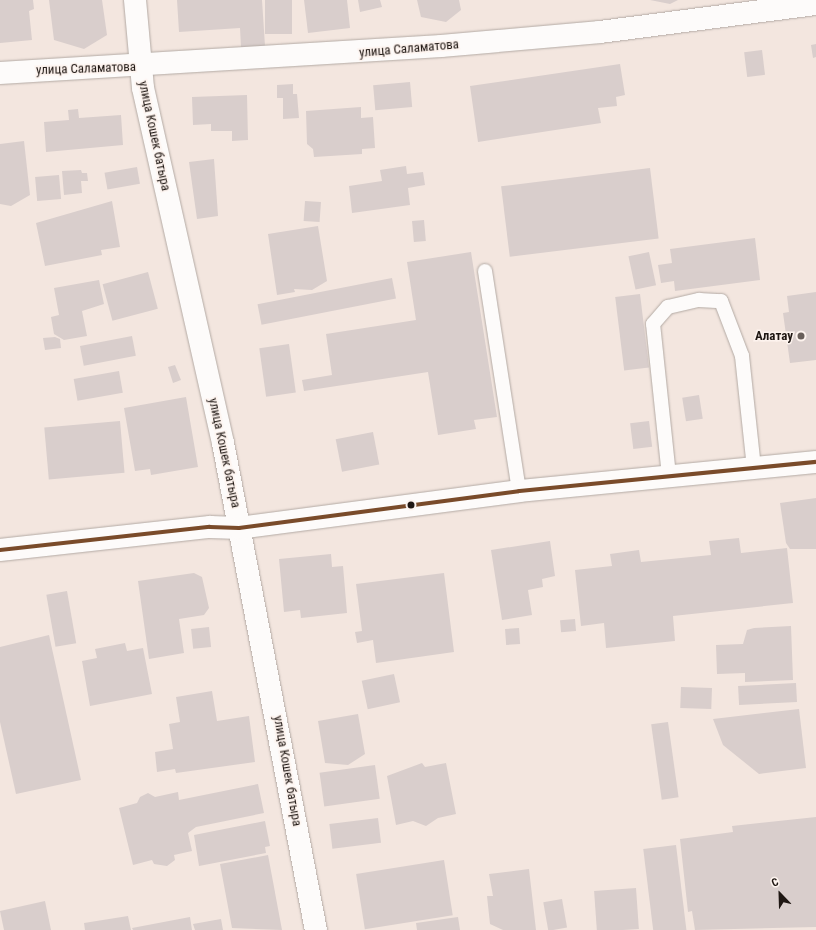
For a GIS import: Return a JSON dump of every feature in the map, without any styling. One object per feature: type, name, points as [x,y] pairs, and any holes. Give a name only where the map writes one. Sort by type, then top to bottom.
[{"type":"street","name":"улица Кошек батыра","points":[[135,0],[141,67],[239,528],[316,930]]},
{"type":"street","name":"улица Саламатова","points":[[0,73],[141,67],[449,46],[600,32],[764,5],[816,4]]},
{"type":"street","points":[[0,550],[210,527],[239,528],[519,491],[816,462]]},
{"type":"lane","points":[[485,271],[519,491]]},
{"type":"lane","points":[[669,476],[653,324],[668,308],[699,300],[721,301],[742,356],[754,468]]},
{"type":"building","points":[[0,0],[33,0],[34,9],[29,11],[32,40],[0,43]]},
{"type":"building","points":[[49,0],[102,0],[107,35],[84,49],[54,40]]},
{"type":"building","points":[[177,0],[262,0],[265,46],[241,47],[240,28],[179,32]]},
{"type":"building","points":[[265,0],[292,0],[292,34],[265,34]]},
{"type":"building","points":[[304,0],[347,0],[350,28],[308,33]]},
{"type":"building","points":[[358,0],[380,0],[382,7],[360,12]]},
{"type":"building","points":[[417,0],[459,0],[461,10],[446,22],[421,17]]},
{"type":"building","points":[[650,0],[678,0],[670,4]]},
{"type":"building","points":[[816,44],[816,57],[813,58],[811,45]]},
{"type":"building","points":[[762,50],[765,75],[747,77],[744,52]]},
{"type":"building","points":[[620,64],[625,95],[616,97],[617,106],[598,108],[601,123],[478,142],[470,86]]},
{"type":"building","points":[[410,82],[412,107],[375,110],[373,85]]},
{"type":"building","points":[[293,84],[293,94],[297,94],[299,118],[283,119],[283,98],[277,98],[277,85]]},
{"type":"building","points":[[247,95],[248,140],[232,141],[232,131],[211,131],[211,124],[193,125],[192,97]]},
{"type":"building","points":[[361,107],[361,118],[373,117],[375,148],[362,149],[362,154],[314,157],[313,149],[307,144],[306,111]]},
{"type":"building","points":[[78,109],[79,118],[121,115],[123,145],[46,152],[44,122],[69,120],[68,110]]},
{"type":"building","points":[[24,141],[30,195],[11,206],[0,204],[0,144]]},
{"type":"building","points":[[214,159],[218,216],[197,219],[189,162]]},
{"type":"building","points":[[406,166],[407,174],[423,172],[425,185],[408,188],[410,205],[352,213],[349,186],[382,181],[380,170]]},
{"type":"building","points":[[137,167],[140,184],[107,189],[105,173]]},
{"type":"building","points":[[650,168],[659,238],[510,257],[501,186]]},
{"type":"building","points":[[81,170],[82,173],[87,173],[88,181],[81,181],[82,193],[64,195],[62,171]]},
{"type":"building","points":[[59,175],[61,199],[37,201],[35,177]]},
{"type":"building","points":[[112,201],[120,247],[101,250],[102,255],[45,266],[36,223]]},
{"type":"building","points":[[305,201],[321,202],[320,222],[304,221]]},
{"type":"building","points":[[424,220],[426,241],[414,242],[412,221]]},
{"type":"building","points":[[318,226],[327,281],[312,290],[294,289],[295,292],[277,295],[268,234]]},
{"type":"building","points":[[755,238],[760,280],[675,291],[674,281],[661,283],[658,265],[672,263],[670,249]]},
{"type":"building","points":[[471,252],[497,417],[474,420],[476,429],[438,435],[428,372],[304,391],[302,380],[332,375],[326,334],[416,320],[407,262]]},
{"type":"building","points":[[649,252],[656,285],[636,290],[628,256]]},
{"type":"building","points":[[148,272],[158,309],[112,321],[103,284]]},
{"type":"building","points":[[392,278],[396,299],[262,325],[258,304]]},
{"type":"building","points":[[99,280],[104,304],[82,311],[87,336],[64,340],[54,334],[51,317],[59,315],[54,288]]},
{"type":"building","name":"Алатау","points":[[816,292],[816,360],[790,363],[783,313],[789,312],[787,296]]},
{"type":"building","points":[[640,294],[649,367],[624,370],[615,297]]},
{"type":"building","points":[[132,336],[136,356],[84,366],[80,346]]},
{"type":"building","points":[[55,337],[60,339],[61,348],[45,350],[43,338]]},
{"type":"building","points":[[289,344],[296,393],[266,397],[259,348]]},
{"type":"building","points":[[175,365],[181,380],[173,383],[168,367]]},
{"type":"building","points":[[119,371],[123,393],[78,401],[74,379]]},
{"type":"building","points":[[699,395],[703,419],[686,421],[682,398]]},
{"type":"building","points":[[186,397],[198,467],[151,475],[150,469],[135,471],[124,408]]},
{"type":"building","points":[[120,421],[125,473],[49,479],[44,428]]},
{"type":"building","points":[[649,421],[652,447],[633,449],[630,423]]},
{"type":"building","points":[[373,432],[379,464],[342,472],[336,439]]},
{"type":"building","points":[[816,498],[816,549],[790,549],[786,543],[780,503]]},
{"type":"building","points":[[739,538],[741,553],[787,548],[793,603],[673,616],[675,641],[606,648],[604,623],[581,626],[575,570],[612,566],[610,554],[639,550],[641,562],[711,555],[709,541]]},
{"type":"building","points":[[550,541],[555,576],[542,579],[543,587],[528,590],[532,615],[502,620],[491,550]]},
{"type":"building","points":[[331,554],[332,567],[343,566],[347,613],[301,618],[300,610],[284,612],[279,559]]},
{"type":"building","points":[[194,573],[202,577],[209,608],[204,615],[179,619],[184,653],[149,659],[138,581]]},
{"type":"building","points":[[444,573],[454,652],[376,663],[373,640],[357,643],[355,632],[362,631],[356,584]]},
{"type":"building","points":[[67,591],[76,643],[56,647],[46,595]]},
{"type":"building","points":[[575,619],[576,631],[561,632],[560,620]]},
{"type":"building","points":[[791,626],[793,680],[745,682],[745,673],[717,674],[716,645],[743,644],[747,630],[754,628]]},
{"type":"building","points":[[209,627],[211,647],[193,649],[191,629]]},
{"type":"building","points":[[519,628],[520,644],[506,645],[505,629]]},
{"type":"building","points":[[49,635],[81,780],[16,794],[0,722],[0,647]]},
{"type":"building","points":[[125,643],[127,651],[143,648],[152,694],[90,706],[82,661],[97,658],[95,649]]},
{"type":"building","points":[[394,674],[400,702],[368,709],[362,681]]},
{"type":"building","points":[[796,683],[797,702],[739,705],[738,686]]},
{"type":"building","points":[[681,687],[712,688],[711,709],[680,708]]},
{"type":"building","points":[[212,691],[217,721],[249,716],[255,762],[176,773],[175,769],[157,772],[155,752],[173,749],[169,724],[180,722],[176,697]]},
{"type":"building","points":[[799,709],[806,768],[759,774],[723,745],[713,719]]},
{"type":"building","points":[[358,714],[365,754],[348,765],[325,763],[318,721]]},
{"type":"building","points":[[668,722],[679,797],[662,800],[651,724]]},
{"type":"building","points":[[422,763],[425,767],[446,763],[456,814],[438,818],[426,826],[413,821],[396,825],[387,776]]},
{"type":"building","points":[[375,765],[380,799],[324,806],[320,773]]},
{"type":"building","points":[[258,784],[264,813],[196,827],[188,833],[192,851],[174,855],[175,860],[167,866],[154,864],[152,860],[133,865],[119,808],[137,803],[140,797],[148,793],[155,797],[178,792],[179,800]]},
{"type":"building","points":[[816,817],[816,927],[695,930],[692,911],[688,912],[680,839],[733,832],[732,826]]},
{"type":"building","points":[[378,818],[381,843],[332,849],[329,824]]},
{"type":"building","points":[[265,821],[270,846],[265,847],[266,853],[199,866],[194,835]]},
{"type":"building","points":[[676,845],[686,930],[653,930],[643,849]]},
{"type":"building","points":[[268,855],[282,930],[232,928],[220,864]]},
{"type":"building","points":[[444,860],[453,915],[365,929],[356,874]]},
{"type":"building","points":[[529,869],[536,930],[503,930],[490,924],[487,896],[493,896],[489,874]]},
{"type":"building","points":[[636,888],[639,929],[597,930],[594,891]]},
{"type":"building","points":[[562,899],[567,928],[548,930],[543,902]]},
{"type":"building","points":[[45,901],[51,930],[4,930],[0,911]]},
{"type":"building","points":[[128,916],[131,930],[85,930],[84,923]]},
{"type":"building","points":[[190,917],[192,930],[133,930],[132,928]]},
{"type":"building","points":[[458,917],[460,930],[417,930],[416,923]]},
{"type":"building","points":[[221,919],[223,930],[195,930],[193,924]]},
{"type":"transit line","points":[[0,550],[210,527],[239,528],[519,491],[816,462]]},
{"type":"place","name":"Алатау","points":[[801,336]]}]
